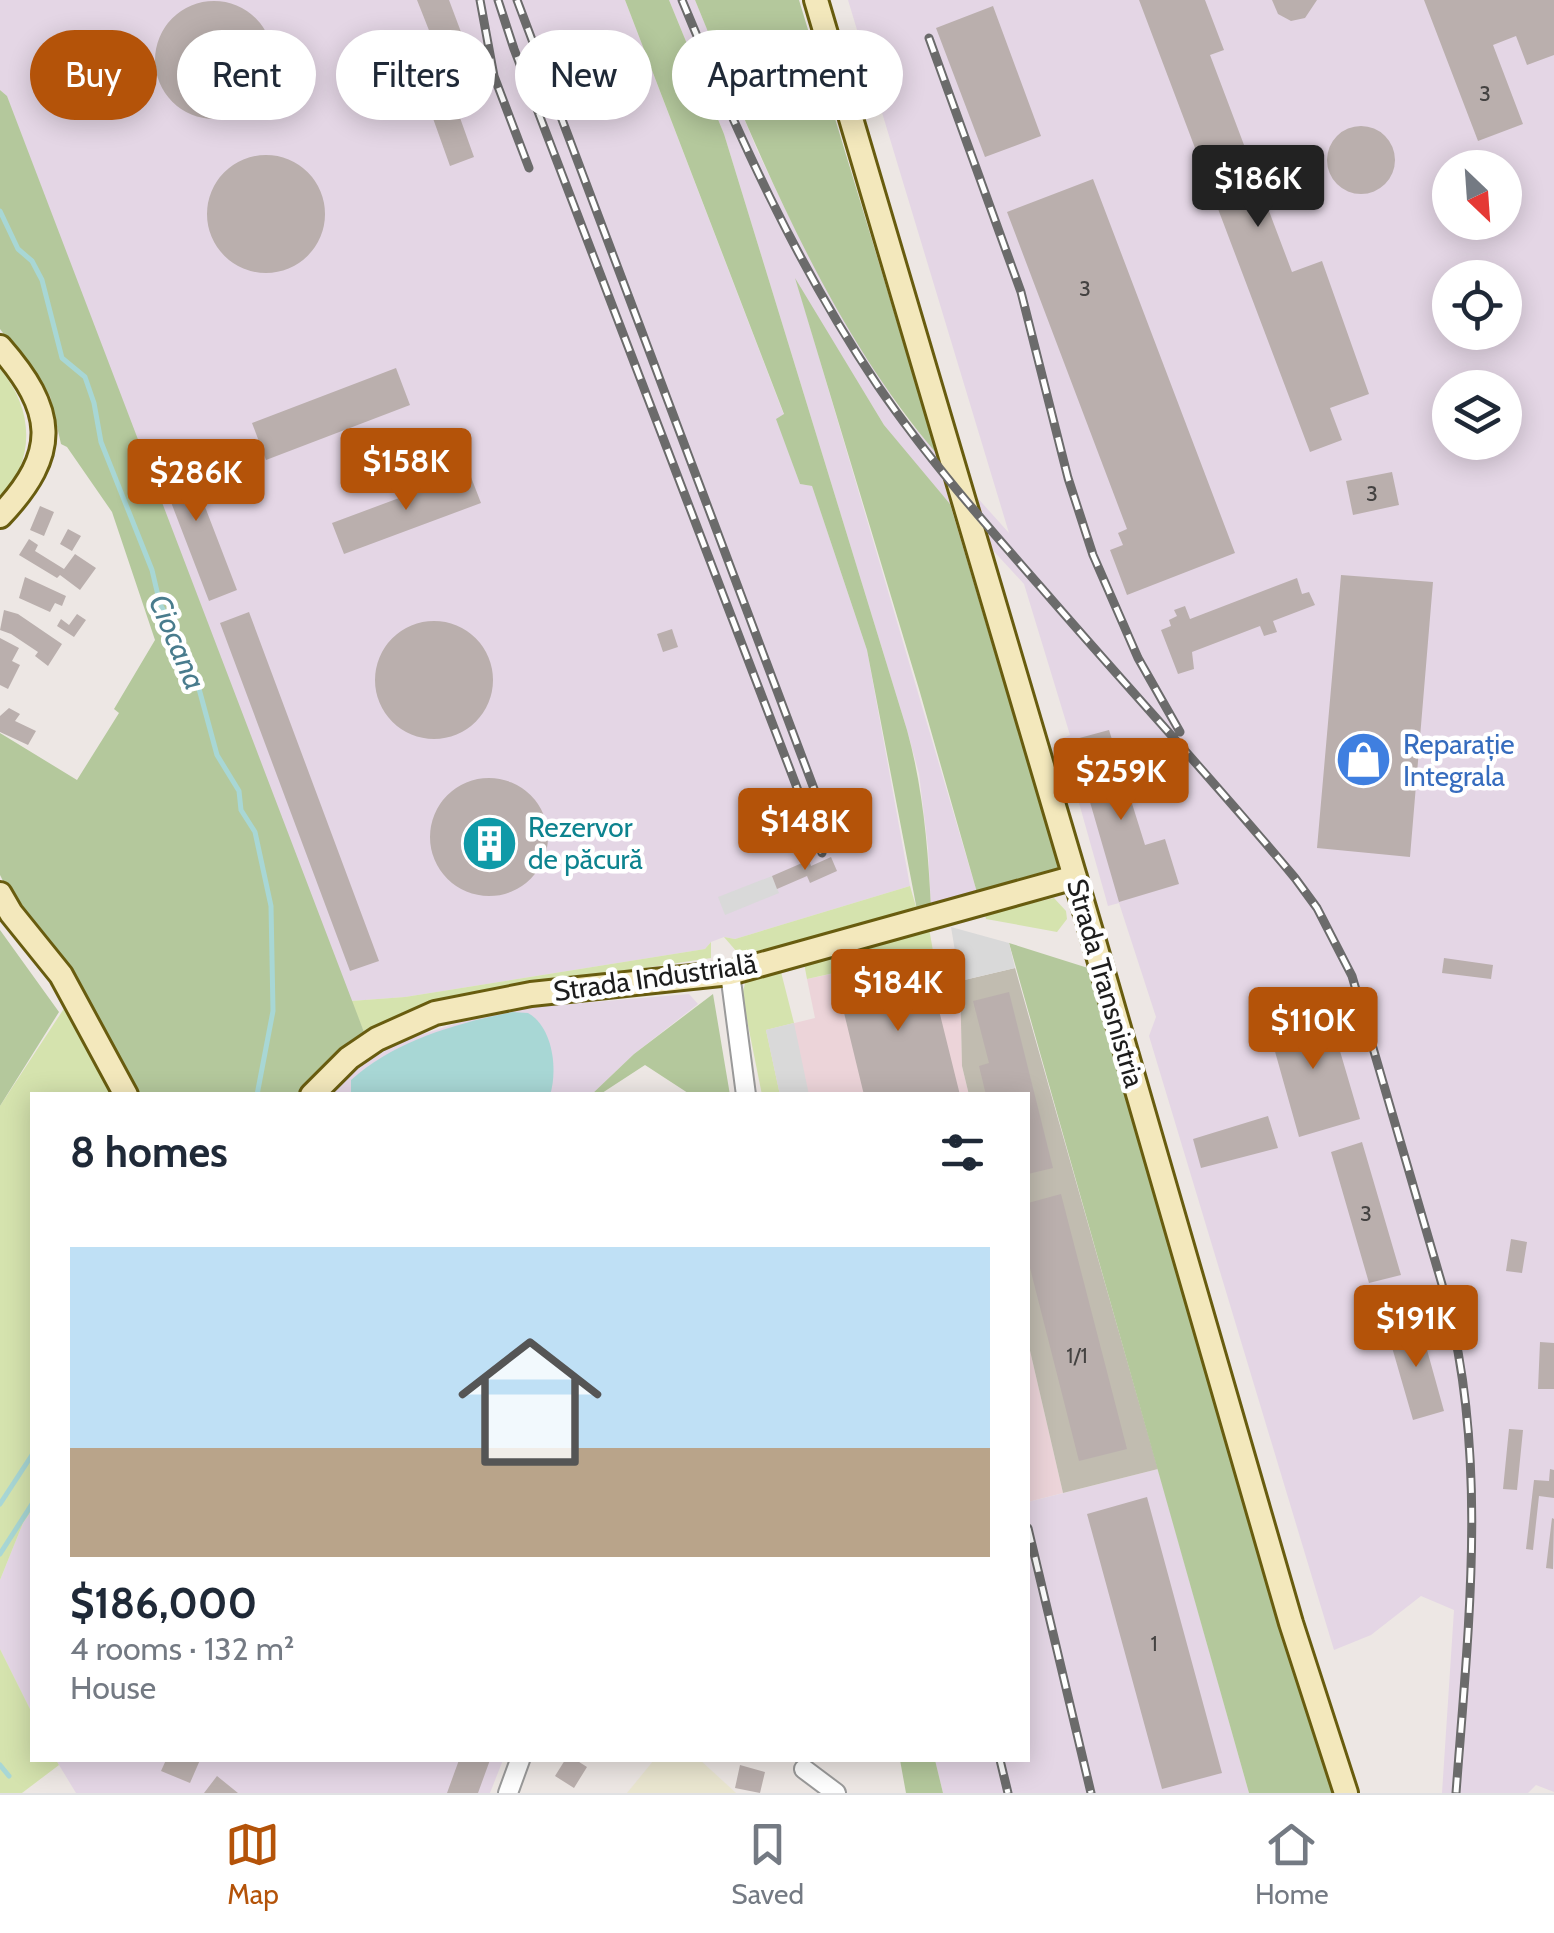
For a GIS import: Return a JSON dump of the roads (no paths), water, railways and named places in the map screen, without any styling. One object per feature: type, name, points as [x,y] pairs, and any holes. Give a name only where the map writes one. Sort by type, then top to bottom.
[{"type":"street","name":"Strada Transnistria","points":[[816,0],[1291,1624],[1346,1793]]},
{"type":"street","points":[[0,346],[35,392],[41,406],[44,438],[28,483],[0,516]]},
{"type":"street","name":"Strada Industrială","points":[[315,1092],[350,1058],[377,1039],[435,1013],[532,994],[730,973],[1075,877]]},
{"type":"street","points":[[0,894],[61,975],[124,1092]]},
{"type":"street","points":[[730,973],[746,1092]]},
{"type":"street","points":[[508,1793],[519,1762]]},
{"type":"street","points":[[804,1769],[836,1793]]},
{"type":"water","points":[[512,1012],[528,1013],[548,1039],[553,1062],[550,1092],[351,1092],[351,1080],[387,1054],[470,1022]]},
{"type":"waterway","name":"Ciocana","points":[[0,211],[18,249],[32,261],[42,280],[62,358],[85,377],[101,442],[152,570],[160,604],[192,663],[217,755],[239,791],[241,810],[255,832],[271,906],[273,1011],[258,1092]]},
{"type":"waterway","name":"Ciocana","points":[[0,1504],[30,1458]]},
{"type":"waterway","points":[[0,1554],[30,1507]]},
{"type":"waterway","points":[[0,1765],[9,1776]]},
{"type":"railway","points":[[480,0],[494,76],[529,168]]},
{"type":"railway","points":[[498,0],[822,853]]},
{"type":"railway","points":[[517,0],[831,834]]},
{"type":"railway","points":[[682,0],[770,198],[821,294],[878,386],[980,517],[1295,878],[1317,908],[1352,976],[1448,1305],[1468,1426],[1472,1548],[1456,1793]]},
{"type":"railway","points":[[929,38],[1021,292],[1068,478],[1093,555],[1138,658],[1180,732]]},
{"type":"railway","points":[[1030,1536],[1091,1793]]},
{"type":"railway","points":[[1000,1762],[1008,1793]]},
{"type":"place","name":"Reparație Integrala","points":[[1364,760]]},
{"type":"place","name":"Rezervor de păcură","points":[[489,843]]}]
